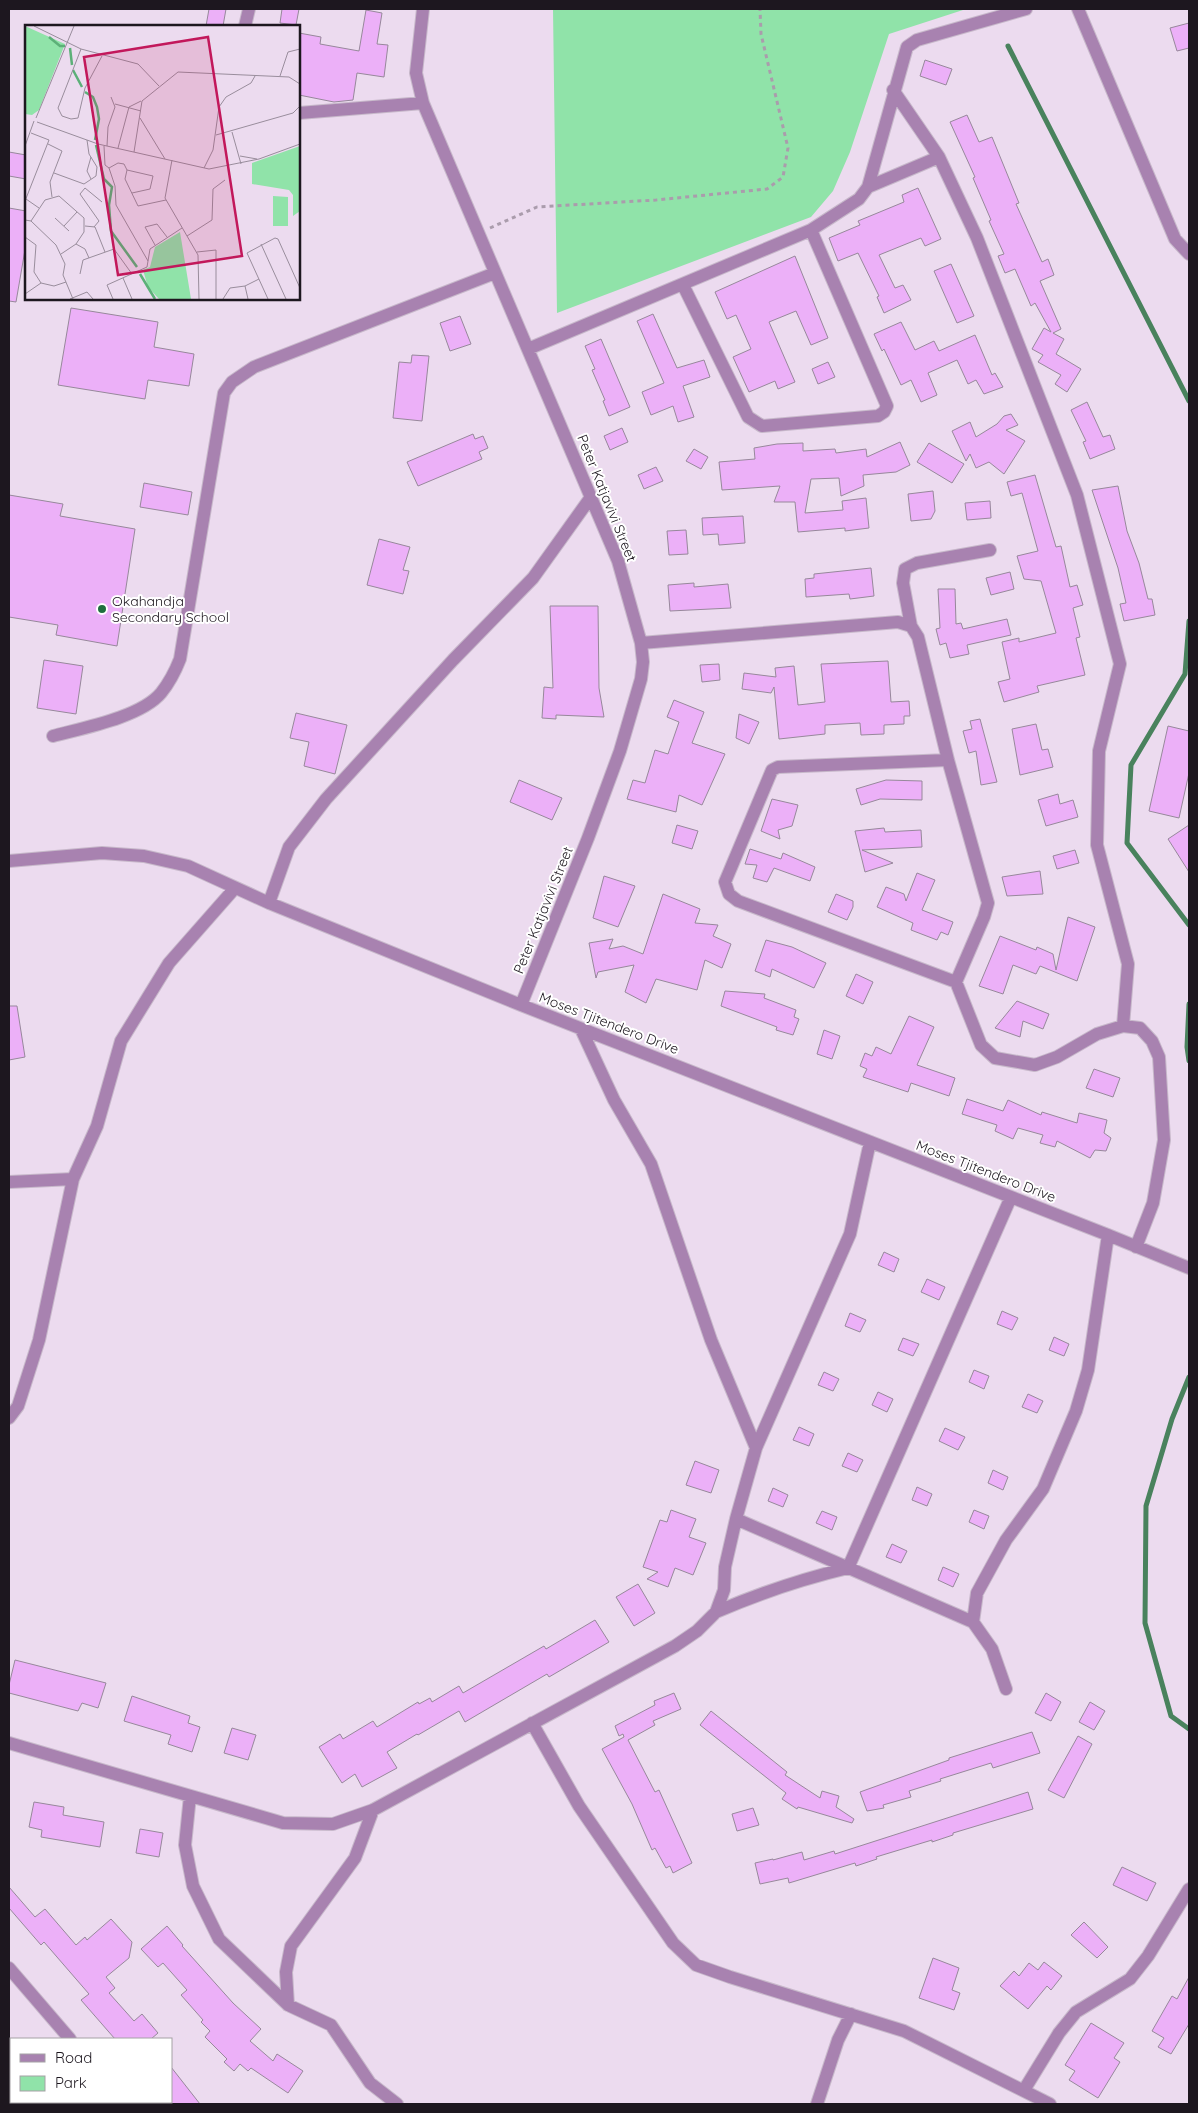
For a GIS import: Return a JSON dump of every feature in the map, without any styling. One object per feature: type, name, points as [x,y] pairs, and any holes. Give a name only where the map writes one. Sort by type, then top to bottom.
[{"type":"street","points":[[246,25],[249,9]]},
{"type":"street","name":"Peter Katjavivi Street","points":[[423,9],[416,73],[424,103],[618,561],[641,643],[643,662],[641,679],[620,751],[588,838],[521,1005]]},
{"type":"street","points":[[528,349],[811,230],[859,200],[868,187],[893,90],[907,47],[917,40],[1026,9]]},
{"type":"street","points":[[1078,9],[1175,239],[1189,254]]},
{"type":"street","points":[[893,90],[939,157],[977,238],[1077,494],[1120,664],[1099,752],[1097,845],[1128,964],[1122,1026]]},
{"type":"street","points":[[300,113],[424,103]]},
{"type":"street","points":[[868,187],[939,157]]},
{"type":"street","points":[[683,285],[748,417],[755,423],[762,426],[878,416],[884,412],[887,406],[811,230]]},
{"type":"street","points":[[53,736],[128,716],[160,695],[174,675],[180,660],[224,393],[232,382],[254,367],[495,273]]},
{"type":"street","points":[[269,903],[289,847],[326,799],[453,660],[533,578],[591,497]]},
{"type":"street","points":[[990,550],[917,563],[905,569],[903,583],[911,626],[918,637],[948,760],[988,903],[984,917],[956,982],[981,1044],[995,1058],[1034,1065],[1057,1057],[1097,1034],[1122,1026],[1140,1028],[1152,1041],[1159,1057],[1164,1140],[1153,1203],[1136,1247]]},
{"type":"street","points":[[641,643],[898,622],[911,626]]},
{"type":"street","points":[[948,760],[778,767],[772,770],[725,882],[729,894],[738,901],[956,982]]},
{"type":"street","name":"Moses Tjitendero Drive","points":[[9,861],[102,853],[144,856],[188,866],[269,903],[521,1005],[1189,1268]]},
{"type":"street","points":[[9,1418],[18,1406],[39,1340],[73,1179],[97,1126],[121,1041],[169,963],[235,888]]},
{"type":"street","points":[[581,1029],[614,1100],[650,1164],[712,1340],[756,1448]]},
{"type":"street","points":[[9,1743],[283,1823],[333,1824],[373,1810],[675,1646],[697,1632],[716,1612],[724,1590],[725,1567],[756,1448],[850,1234],[870,1142]]},
{"type":"street","points":[[9,1182],[73,1179]]},
{"type":"street","points":[[848,1568],[1010,1197]]},
{"type":"street","points":[[973,1622],[977,1593],[1006,1540],[1043,1490],[1076,1411],[1088,1370],[1108,1235]]},
{"type":"street","points":[[736,1519],[973,1622],[992,1649],[1006,1689]]},
{"type":"street","points":[[716,1612],[771,1589],[848,1568]]},
{"type":"street","points":[[532,1723],[580,1806],[672,1943],[696,1964],[730,1978],[904,2031],[1050,2104]]},
{"type":"street","points":[[190,1796],[185,1845],[193,1886],[219,1939],[288,2005],[331,2025],[370,2083],[397,2104]]},
{"type":"street","points":[[288,2005],[286,1972],[291,1946],[355,1858],[373,1810]]},
{"type":"street","points":[[1024,2090],[1059,2033],[1076,2012],[1130,1979],[1148,1956],[1189,1889]]},
{"type":"street","points":[[9,1968],[69,2038]]},
{"type":"street","points":[[817,2104],[838,2040],[851,2014]]},
{"type":"path","points":[[478,233],[537,207],[656,200],[766,190],[783,176],[788,148],[762,34],[760,9]]},
{"type":"green space","points":[[553,9],[963,10],[889,34],[850,152],[833,191],[811,217],[557,313]]},
{"type":"building","points":[[209,9],[226,9],[223,25],[206,25]]},
{"type":"building","points":[[282,9],[299,9],[296,25],[280,23]]},
{"type":"building","points":[[366,10],[382,13],[377,44],[388,45],[384,77],[357,73],[353,100],[334,102],[300,95],[300,33],[321,37],[320,44],[359,51]]},
{"type":"building","points":[[1189,23],[1189,48],[1177,51],[1170,28]]},
{"type":"building","points":[[925,60],[952,69],[946,85],[920,76]]},
{"type":"building","points":[[967,115],[979,142],[992,137],[1019,203],[1016,204],[1042,262],[1048,259],[1054,275],[1040,281],[1061,329],[1053,333],[1064,339],[1056,354],[1081,369],[1067,392],[1055,384],[1061,375],[1038,362],[1043,355],[1032,349],[1044,328],[1051,332],[1035,303],[1031,306],[1015,269],[1005,273],[998,256],[1004,254],[989,221],[991,220],[973,178],[975,177],[950,122]]},
{"type":"building","points":[[9,152],[25,155],[25,179],[9,176]]},
{"type":"building","points":[[918,188],[941,239],[925,246],[921,238],[879,255],[895,288],[903,285],[911,300],[884,313],[877,297],[879,296],[858,253],[838,261],[829,238],[860,225],[858,221],[904,202],[902,195]]},
{"type":"building","points":[[9,208],[25,211],[25,250],[16,302],[9,301]]},
{"type":"building","points":[[795,256],[828,338],[811,345],[796,311],[769,322],[795,382],[778,389],[775,381],[749,392],[733,357],[751,349],[736,315],[727,319],[715,292]]},
{"type":"building","points":[[951,264],[974,316],[957,323],[934,271]]},
{"type":"building","points":[[71,308],[158,322],[154,347],[194,354],[189,386],[148,380],[145,399],[58,385]]},
{"type":"building","points":[[653,314],[677,368],[704,360],[710,377],[683,386],[694,417],[678,422],[673,406],[651,415],[642,392],[664,383],[637,321]]},
{"type":"building","points":[[460,316],[471,344],[450,351],[440,323]]},
{"type":"building","points":[[901,322],[915,350],[934,341],[939,351],[975,335],[992,375],[995,373],[1003,387],[984,394],[976,380],[968,384],[957,360],[928,373],[937,395],[921,402],[911,380],[901,385],[884,349],[882,351],[874,334]]},
{"type":"building","points":[[601,339],[630,407],[609,416],[603,401],[605,400],[592,370],[595,369],[585,346]]},
{"type":"building","points":[[412,355],[429,356],[422,421],[393,418],[399,362],[411,363]]},
{"type":"building","points":[[828,362],[835,377],[818,384],[812,369]]},
{"type":"building","points":[[1087,402],[1103,437],[1110,435],[1115,449],[1090,459],[1083,442],[1086,441],[1071,410]]},
{"type":"building","points":[[1011,414],[1018,425],[1006,430],[1025,441],[1004,474],[989,462],[976,468],[970,454],[966,461],[952,431],[970,422],[976,437],[997,424],[1004,416]]},
{"type":"building","points":[[622,428],[628,442],[610,450],[604,436]]},
{"type":"building","points":[[473,434],[475,439],[483,436],[488,448],[479,452],[482,459],[418,486],[407,462]]},
{"type":"building","points":[[900,442],[910,465],[896,472],[863,475],[864,486],[841,496],[839,478],[811,479],[805,513],[843,510],[842,501],[866,498],[869,528],[845,531],[845,528],[798,532],[795,502],[774,502],[780,486],[722,490],[719,462],[755,459],[754,448],[777,444],[803,443],[803,451],[835,449],[836,453],[866,449],[867,457]]},
{"type":"building","points":[[929,443],[964,464],[952,483],[917,462]]},
{"type":"building","points":[[694,449],[708,457],[701,469],[686,461]]},
{"type":"building","points":[[656,467],[663,481],[644,489],[638,475]]},
{"type":"building","points":[[1035,475],[1056,547],[1061,546],[1070,587],[1077,585],[1083,605],[1073,608],[1080,637],[1076,638],[1085,675],[1037,686],[1039,692],[1004,702],[998,682],[1010,679],[1002,642],[1019,638],[1019,642],[1056,633],[1041,581],[1024,579],[1017,556],[1038,551],[1022,493],[1011,496],[1007,482]]},
{"type":"building","points":[[144,483],[192,492],[188,515],[140,507]]},
{"type":"building","points":[[1118,486],[1127,531],[1139,563],[1148,599],[1152,599],[1155,615],[1124,621],[1120,604],[1126,603],[1118,568],[1092,490]]},
{"type":"building","points":[[933,491],[935,511],[931,519],[911,521],[908,494]]},
{"type":"building","points":[[9,495],[63,504],[60,516],[135,529],[117,646],[56,635],[58,625],[9,617]]},
{"type":"building","points":[[990,501],[991,518],[967,520],[965,503]]},
{"type":"building","points":[[743,516],[745,543],[719,545],[718,534],[703,535],[702,518]]},
{"type":"building","points":[[686,530],[688,554],[669,555],[667,531]]},
{"type":"building","points":[[379,539],[410,547],[403,570],[409,571],[403,594],[367,585]]},
{"type":"building","points":[[871,568],[874,596],[850,599],[849,594],[806,597],[805,579],[814,578],[814,574]]},
{"type":"building","points":[[1010,572],[1014,589],[991,595],[986,578]]},
{"type":"building","points":[[694,583],[694,587],[728,584],[731,608],[670,611],[668,585]]},
{"type":"building","points":[[938,589],[955,589],[956,624],[961,623],[963,629],[1007,619],[1011,635],[967,645],[969,654],[950,658],[946,643],[940,645],[936,629],[940,628]]},
{"type":"building","points":[[550,606],[598,606],[599,688],[604,717],[556,715],[556,719],[542,718],[544,687],[553,688]]},
{"type":"building","points":[[44,660],[83,666],[76,714],[37,708]]},
{"type":"building","points":[[888,661],[891,702],[909,701],[910,716],[904,716],[904,724],[884,725],[884,734],[861,735],[860,723],[825,725],[825,734],[779,739],[774,687],[771,693],[742,689],[744,673],[776,677],[775,668],[794,666],[798,705],[825,702],[821,664]]},
{"type":"building","points":[[719,664],[720,680],[702,682],[700,665]]},
{"type":"building","points":[[674,700],[704,712],[692,743],[725,754],[702,805],[679,795],[676,812],[627,799],[633,780],[645,783],[655,750],[668,754],[679,722],[667,717]]},
{"type":"building","points":[[296,713],[347,725],[335,774],[304,766],[309,742],[290,738]]},
{"type":"building","points":[[739,714],[759,722],[749,744],[736,738]]},
{"type":"building","points":[[980,719],[997,782],[981,785],[976,751],[969,753],[963,731],[972,729],[970,721]]},
{"type":"building","points":[[1036,724],[1042,750],[1048,749],[1053,767],[1020,775],[1012,729]]},
{"type":"building","points":[[1168,726],[1189,731],[1189,773],[1179,818],[1149,811]]},
{"type":"building","points":[[519,780],[562,798],[552,820],[510,802]]},
{"type":"building","points":[[886,780],[922,781],[922,800],[880,799],[861,805],[856,789]]},
{"type":"building","points":[[1058,794],[1060,804],[1073,800],[1078,817],[1046,826],[1038,800]]},
{"type":"building","points":[[772,799],[798,805],[792,826],[778,830],[780,839],[761,831]]},
{"type":"building","points":[[677,825],[698,831],[692,849],[672,843]]},
{"type":"building","points":[[1189,825],[1189,872],[1168,839]]},
{"type":"building","points":[[884,828],[885,832],[921,830],[922,847],[862,850],[893,863],[865,872],[855,831]]},
{"type":"building","points":[[750,849],[781,859],[783,853],[815,867],[810,881],[774,868],[767,882],[753,878],[757,865],[745,864]]},
{"type":"building","points":[[1075,850],[1079,863],[1057,869],[1053,856]]},
{"type":"building","points":[[1040,871],[1043,894],[1007,896],[1002,877]]},
{"type":"building","points":[[917,873],[935,880],[922,910],[953,922],[948,935],[941,932],[937,940],[911,930],[913,923],[877,907],[886,887],[904,894],[906,901]]},
{"type":"building","points":[[604,876],[635,886],[618,927],[593,918]]},
{"type":"building","points":[[663,894],[700,909],[695,923],[718,925],[713,936],[731,944],[722,968],[705,960],[697,990],[656,979],[646,1003],[625,992],[634,965],[598,972],[596,978],[589,943],[613,939],[609,949],[623,946],[643,954]]},
{"type":"building","points":[[836,894],[853,901],[853,907],[847,920],[828,912]]},
{"type":"building","points":[[1068,917],[1095,927],[1077,981],[1040,966],[1036,974],[1013,965],[1003,994],[979,986],[1000,936],[1036,950],[1037,947],[1053,954],[1056,970]]},
{"type":"building","points":[[766,940],[792,947],[826,963],[814,988],[772,969],[770,977],[755,971]]},
{"type":"building","points":[[856,974],[873,982],[863,1004],[846,996]]},
{"type":"building","points":[[725,991],[765,994],[764,998],[796,1010],[794,1017],[799,1019],[793,1035],[776,1030],[777,1027],[721,1006]]},
{"type":"building","points":[[1017,1001],[1049,1014],[1043,1029],[1023,1021],[1020,1037],[995,1028]]},
{"type":"building","points":[[9,1006],[17,1006],[25,1057],[9,1060]]},
{"type":"building","points":[[909,1016],[934,1027],[917,1065],[955,1078],[949,1096],[911,1083],[908,1092],[863,1077],[867,1069],[860,1066],[865,1053],[872,1056],[876,1047],[891,1054]]},
{"type":"building","points":[[824,1030],[840,1036],[832,1059],[817,1054]]},
{"type":"building","points":[[1094,1069],[1120,1078],[1113,1097],[1086,1088]]},
{"type":"building","points":[[967,1099],[1003,1111],[1008,1100],[1041,1115],[1042,1112],[1077,1123],[1079,1113],[1107,1120],[1104,1133],[1111,1138],[1106,1151],[1095,1150],[1090,1158],[1057,1141],[1055,1147],[1040,1143],[1043,1135],[1018,1128],[1013,1139],[995,1131],[997,1125],[962,1114]]},
{"type":"building","points":[[884,1252],[899,1259],[894,1272],[878,1265]]},
{"type":"building","points":[[927,1279],[945,1287],[939,1300],[921,1292]]},
{"type":"building","points":[[1002,1311],[1018,1318],[1012,1330],[997,1324]]},
{"type":"building","points":[[850,1313],[866,1320],[860,1332],[845,1326]]},
{"type":"building","points":[[1054,1337],[1069,1344],[1064,1356],[1049,1350]]},
{"type":"building","points":[[903,1338],[919,1344],[913,1356],[898,1350]]},
{"type":"building","points":[[974,1370],[989,1376],[984,1389],[969,1382]]},
{"type":"building","points":[[824,1372],[839,1379],[833,1391],[818,1385]]},
{"type":"building","points":[[878,1392],[893,1399],[887,1412],[872,1405]]},
{"type":"building","points":[[1028,1394],[1043,1401],[1037,1413],[1022,1407]]},
{"type":"building","points":[[799,1427],[814,1434],[809,1446],[793,1440]]},
{"type":"building","points":[[945,1428],[965,1437],[958,1450],[939,1441]]},
{"type":"building","points":[[848,1453],[863,1460],[857,1472],[842,1466]]},
{"type":"building","points":[[695,1461],[719,1470],[711,1493],[686,1485]]},
{"type":"building","points":[[993,1470],[1008,1477],[1003,1490],[988,1483]]},
{"type":"building","points":[[917,1487],[932,1494],[927,1506],[912,1500]]},
{"type":"building","points":[[773,1488],[788,1495],[783,1507],[768,1501]]},
{"type":"building","points":[[671,1510],[696,1519],[689,1537],[706,1543],[693,1575],[675,1568],[668,1587],[647,1579],[658,1572],[643,1567],[660,1520],[667,1522]]},
{"type":"building","points":[[974,1510],[989,1516],[984,1529],[969,1522]]},
{"type":"building","points":[[822,1511],[837,1517],[832,1530],[816,1523]]},
{"type":"building","points":[[892,1544],[907,1551],[901,1563],[886,1557]]},
{"type":"building","points":[[943,1567],[959,1574],[953,1587],[938,1580]]},
{"type":"building","points":[[638,1584],[655,1613],[634,1626],[616,1597]]},
{"type":"building","points":[[595,1620],[609,1642],[549,1677],[547,1674],[465,1722],[459,1711],[417,1734],[387,1752],[397,1768],[362,1787],[355,1774],[342,1783],[319,1747],[340,1734],[343,1739],[373,1721],[377,1727],[418,1702],[419,1704],[430,1698],[432,1702],[459,1686],[463,1693],[544,1646],[546,1649]]},
{"type":"building","points":[[15,1660],[106,1683],[98,1708],[82,1703],[78,1711],[9,1693]]},
{"type":"building","points":[[674,1693],[681,1709],[653,1721],[655,1725],[628,1740],[655,1792],[659,1790],[692,1863],[673,1873],[670,1866],[666,1868],[655,1848],[652,1850],[632,1804],[602,1749],[624,1737],[623,1734],[619,1736],[615,1726],[655,1705],[654,1701]]},
{"type":"building","points":[[1046,1693],[1061,1702],[1051,1721],[1035,1713]]},
{"type":"building","points":[[132,1696],[190,1716],[188,1723],[200,1727],[192,1752],[168,1744],[171,1735],[124,1721]]},
{"type":"building","points":[[1090,1702],[1105,1711],[1094,1730],[1079,1722]]},
{"type":"building","points":[[711,1711],[787,1772],[785,1775],[820,1798],[822,1791],[839,1796],[836,1807],[854,1819],[852,1823],[798,1807],[797,1809],[782,1799],[786,1793],[700,1725]]},
{"type":"building","points":[[232,1728],[256,1735],[248,1760],[224,1753]]},
{"type":"building","points":[[1032,1732],[1040,1753],[993,1768],[991,1763],[940,1779],[941,1781],[909,1791],[911,1797],[883,1805],[884,1808],[867,1811],[860,1792],[949,1760],[949,1758]]},
{"type":"building","points":[[1078,1736],[1092,1744],[1064,1798],[1048,1790]]},
{"type":"building","points":[[1028,1792],[1033,1809],[953,1833],[953,1835],[932,1842],[932,1840],[876,1857],[877,1859],[856,1866],[855,1863],[789,1883],[788,1878],[760,1884],[755,1863],[802,1852],[804,1860],[834,1851],[835,1854]]},
{"type":"building","points":[[34,1802],[64,1807],[63,1815],[104,1822],[100,1847],[41,1837],[42,1830],[29,1827]]},
{"type":"building","points":[[753,1808],[759,1825],[737,1831],[732,1814]]},
{"type":"building","points":[[140,1829],[163,1833],[159,1857],[136,1853]]},
{"type":"building","points":[[1122,1867],[1156,1883],[1147,1901],[1113,1885]]},
{"type":"building","points":[[9,1887],[35,1917],[45,1909],[76,1945],[85,1937],[87,1940],[111,1919],[132,1942],[129,1958],[106,1977],[115,1988],[109,1993],[134,2021],[142,2014],[158,2033],[152,2038],[114,2038],[81,2000],[89,1994],[44,1942],[41,1945],[9,1908]]},
{"type":"building","points":[[1084,1922],[1108,1947],[1097,1958],[1071,1935]]},
{"type":"building","points":[[167,1926],[182,1946],[233,2003],[261,2029],[250,2041],[273,2061],[277,2054],[303,2071],[288,2093],[251,2068],[248,2071],[240,2064],[234,2071],[224,2062],[227,2059],[205,2037],[210,2031],[201,2022],[203,2020],[181,1995],[187,1990],[163,1963],[158,1967],[141,1949]]},
{"type":"building","points":[[933,1958],[959,1968],[952,1990],[960,1993],[954,2010],[919,1998]]},
{"type":"building","points":[[1044,1962],[1062,1976],[1051,1990],[1047,1986],[1028,2009],[1000,1986],[1014,1971],[1019,1976],[1029,1963],[1038,1970]]},
{"type":"building","points":[[1189,1977],[1189,2024],[1171,2054],[1158,2047],[1164,2038],[1152,2031],[1172,1996],[1177,1999]]},
{"type":"building","points":[[1091,2023],[1124,2043],[1114,2058],[1120,2062],[1098,2098],[1069,2080],[1075,2071],[1065,2065]]},
{"type":"building","points":[[172,2068],[200,2104],[172,2103]]},
{"type":"waterway","points":[[1008,46],[1189,401]]},
{"type":"waterway","points":[[1189,621],[1185,674],[1131,765],[1127,843],[1189,925]]},
{"type":"waterway","points":[[1189,1004],[1187,1047],[1189,1061]]},
{"type":"waterway","points":[[1189,1377],[1172,1419],[1146,1506],[1145,1623],[1171,1716],[1189,1729]]},
{"type":"place","name":"Okahandja Secondary School","points":[[102,609]]}]
